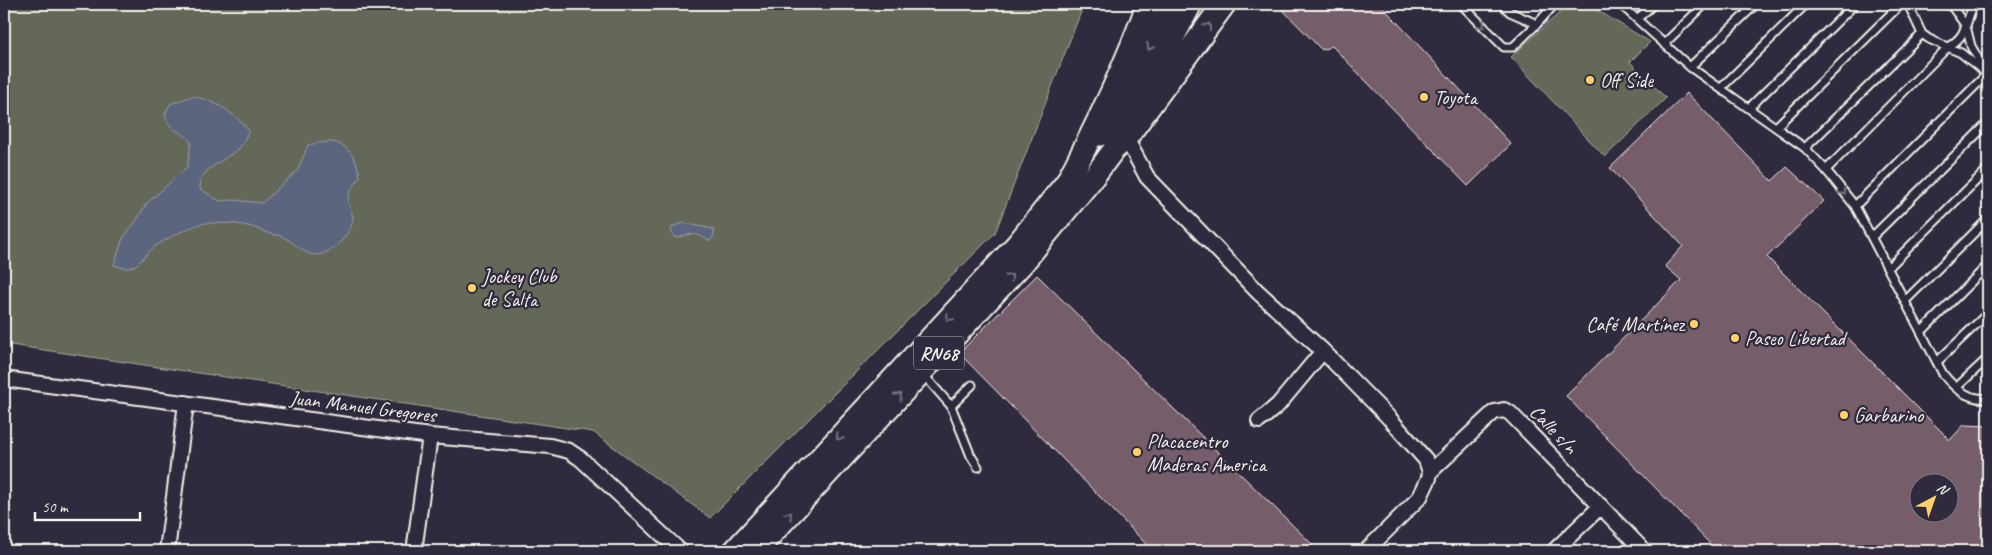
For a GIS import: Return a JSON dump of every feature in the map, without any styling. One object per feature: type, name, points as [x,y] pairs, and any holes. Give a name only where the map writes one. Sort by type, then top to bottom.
[{"type":"highway","name":"RN68","points":[[1063,190],[1108,103],[1148,4]]},
{"type":"highway","name":"RN68","points":[[1120,143],[1224,4]]},
{"type":"main road","name":"RN68","points":[[734,551],[1017,244],[1063,190],[1124,97],[1172,4]]},
{"type":"main road","name":"RN68","points":[[756,551],[1033,252],[1092,180],[1120,143],[1191,4]]},
{"type":"street","points":[[1120,143],[1147,177],[1258,292],[1323,351],[1390,419],[1426,460],[1430,472],[1420,497],[1366,551]]},
{"type":"street","points":[[1260,421],[1278,405],[1323,351]]},
{"type":"street","name":"Juan Manuel Gregores","points":[[4,379],[430,436],[550,446],[569,451],[581,458],[680,551]]},
{"type":"street","points":[[167,551],[186,403]]},
{"type":"street","name":"Calle s/n","points":[[1430,472],[1494,412],[1504,410],[1510,413],[1644,551]]},
{"type":"street","points":[[414,551],[430,436]]},
{"type":"street","points":[[1554,551],[1600,506]]},
{"type":"lane","points":[[1461,4],[1504,47],[1513,47],[1555,4]]},
{"type":"lane","points":[[1502,4],[1510,12],[1537,24]]},
{"type":"lane","points":[[1620,4],[1690,67],[1804,148],[1826,170],[1855,206],[1943,374],[1956,388],[1973,398],[1988,398]]},
{"type":"lane","points":[[1637,19],[1654,4]]},
{"type":"lane","points":[[1664,44],[1705,4]]},
{"type":"lane","points":[[1690,67],[1756,4]]},
{"type":"lane","points":[[1721,88],[1806,4]]},
{"type":"lane","points":[[1749,108],[1855,4]]},
{"type":"lane","points":[[1776,127],[1901,4]]},
{"type":"lane","points":[[1908,4],[1922,34],[1961,53],[1988,75]]},
{"type":"lane","points":[[1912,12],[1915,4]]},
{"type":"lane","points":[[1950,4],[1966,26],[1971,46],[1988,75]]},
{"type":"lane","points":[[1826,170],[1948,47],[1958,41],[1974,4]]},
{"type":"lane","points":[[1804,148],[1922,34]]},
{"type":"lane","points":[[1855,206],[1988,75]]},
{"type":"lane","points":[[1872,237],[1988,123]]},
{"type":"lane","points":[[1888,268],[1988,169]]},
{"type":"lane","points":[[1905,301],[1988,219]]},
{"type":"lane","points":[[1920,332],[1988,265]]},
{"type":"lane","points":[[1937,362],[1988,313]]},
{"type":"lane","points":[[1956,388],[1988,358]]},
{"type":"lane","points":[[921,372],[951,406],[971,456],[978,467]]},
{"type":"lane","points":[[951,406],[972,386]]},
{"type":"green space","name":"Jockey Club de Salta","points":[[4,4],[1084,4],[995,233],[710,518],[593,432],[4,344]]},
{"type":"green space","name":"Off Side","points":[[1569,4],[1587,4],[1650,42],[1630,62],[1666,98],[1605,157],[1511,57]]},
{"type":"water","points":[[192,96],[224,108],[249,131],[240,148],[208,170],[201,178],[200,189],[220,201],[234,200],[262,203],[298,170],[308,145],[328,142],[346,148],[357,164],[360,177],[352,188],[348,200],[353,218],[350,229],[342,240],[332,249],[316,255],[306,252],[286,238],[251,227],[206,223],[186,230],[163,242],[132,267],[127,268],[114,265],[123,238],[137,220],[146,204],[187,167],[191,143],[185,135],[170,125],[165,114],[170,104]]},
{"type":"water","points":[[683,223],[713,229],[713,238],[709,241],[699,235],[692,234],[675,238],[671,231],[672,227]]},
{"type":"building","name":"Toyota","points":[[1277,4],[1380,4],[1511,144],[1468,186],[1332,46],[1322,50]]},
{"type":"building","name":"Paseo Libertad","points":[[1687,93],[1772,181],[1787,167],[1824,201],[1767,257],[1950,440],[1964,425],[1988,426],[1988,551],[1717,551],[1566,396],[1681,280],[1665,266],[1683,246],[1610,168]]},
{"type":"building","name":"Placacentro Maderas America","points":[[1037,275],[1319,551],[1153,551],[959,353]]},
{"type":"place","name":"Off Side","points":[[1590,80]]},
{"type":"place","name":"Toyota","points":[[1424,97]]},
{"type":"place","name":"Jockey Club de Salta","points":[[472,288]]},
{"type":"place","name":"Café Martínez","points":[[1694,324]]},
{"type":"place","name":"Paseo Libertad","points":[[1735,338]]},
{"type":"place","name":"Garbarino","points":[[1844,415]]},
{"type":"place","name":"Placacentro Maderas America","points":[[1137,452]]}]
